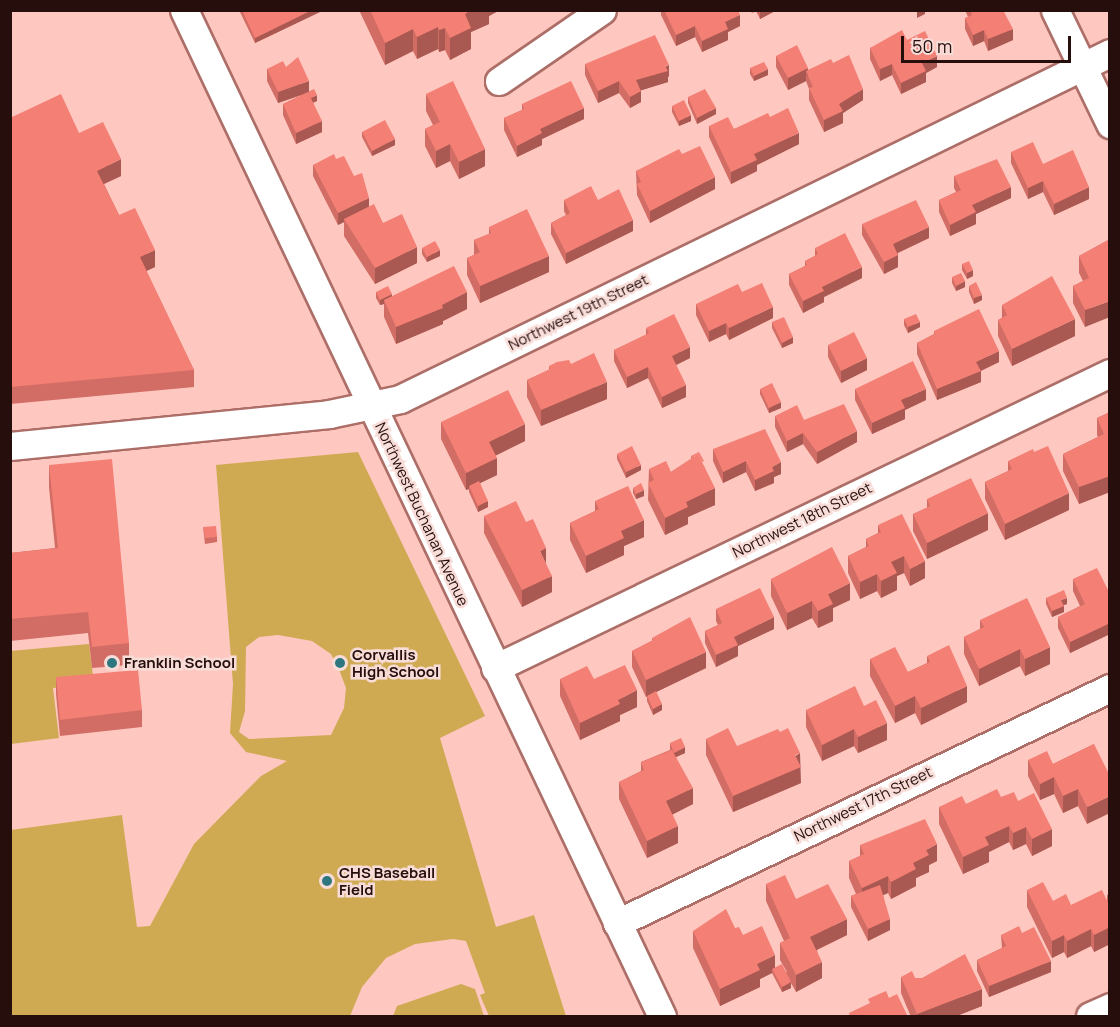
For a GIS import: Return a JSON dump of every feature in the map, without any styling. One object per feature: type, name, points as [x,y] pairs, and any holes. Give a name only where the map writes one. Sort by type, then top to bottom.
[{"type":"street","name":"Northwest Buchanan Avenue","points":[[184,10],[662,1017]]},
{"type":"street","points":[[499,81],[602,10]]},
{"type":"street","points":[[1055,10],[1110,124]]},
{"type":"street","name":"Northwest 19th Street","points":[[10,447],[329,414],[400,399],[1110,53]]},
{"type":"street","name":"Northwest 18th Street","points":[[495,668],[1110,373]]},
{"type":"street","name":"Northwest 17th Street","points":[[617,922],[1110,688]]},
{"type":"street","points":[[1090,1017],[1110,1007]]},
{"type":"shaded area","name":"Corvallis High School","points":[[358,452],[485,716],[440,738],[496,927],[534,915],[566,1016],[489,1016],[480,995],[485,993],[466,941],[453,939],[415,944],[386,958],[362,987],[350,1016],[11,1016],[11,830],[122,815],[137,927],[150,926],[194,844],[261,776],[287,761],[246,752],[230,733],[233,684],[216,465]],"holes":[[[278,635],[312,641],[331,654],[346,688],[344,708],[331,735],[249,739],[239,732],[245,711],[246,647],[259,637]]]},
{"type":"shaded area","points":[[89,644],[94,684],[53,688],[59,738],[11,744],[10,651]]},
{"type":"shaded area","points":[[461,984],[475,989],[484,1016],[393,1016],[397,1006]]},
{"type":"building","points":[[242,10],[312,10],[255,38]]},
{"type":"building","points":[[370,10],[471,10],[465,14],[471,28],[450,38],[445,28],[439,30],[438,27],[417,37],[413,29],[385,43]]},
{"type":"building","points":[[664,10],[738,10],[740,15],[725,22],[728,29],[702,41],[695,26],[676,35]]},
{"type":"building","points":[[970,10],[1003,10],[1013,29],[988,39],[984,30],[973,35],[965,18],[972,15]]},
{"type":"building","points":[[902,30],[907,40],[925,31],[937,56],[922,63],[926,71],[901,83],[892,64],[880,69],[870,48]]},
{"type":"building","points":[[655,35],[669,65],[665,66],[668,71],[636,80],[641,91],[630,97],[619,81],[598,91],[585,64]]},
{"type":"building","points":[[797,45],[808,68],[788,78],[776,56]]},
{"type":"building","points":[[849,55],[863,89],[839,104],[843,111],[824,120],[809,88],[813,87],[806,71],[831,59],[833,63]]},
{"type":"building","points":[[298,57],[309,81],[278,92],[267,69],[283,61],[286,67]]},
{"type":"building","points":[[764,62],[768,69],[754,76],[750,68]]},
{"type":"building","points":[[453,81],[485,149],[459,162],[450,144],[436,151],[425,129],[440,122],[426,94]]},
{"type":"building","points":[[571,81],[584,108],[540,129],[542,133],[517,146],[504,118],[524,109],[522,104]]},
{"type":"building","points":[[314,89],[317,95],[311,98],[308,92]]},
{"type":"building","points":[[705,89],[716,108],[697,118],[688,97]]},
{"type":"building","points":[[308,92],[322,121],[296,133],[283,104]]},
{"type":"building","points":[[61,94],[79,133],[103,122],[121,159],[97,171],[119,215],[135,208],[155,250],[140,257],[194,370],[10,387],[10,118]]},
{"type":"building","points":[[684,100],[691,115],[679,121],[672,106]]},
{"type":"building","points":[[788,108],[799,133],[754,154],[757,160],[731,172],[709,126],[728,117],[734,129],[768,113],[770,117]]},
{"type":"building","points":[[385,120],[395,139],[372,151],[362,132]]},
{"type":"building","points":[[1033,142],[1043,164],[1073,150],[1089,187],[1054,204],[1043,181],[1028,188],[1011,152]]},
{"type":"building","points":[[700,146],[715,177],[650,211],[637,184],[641,182],[636,171],[679,149],[682,154]]},
{"type":"building","points":[[334,154],[336,159],[344,156],[354,176],[362,173],[369,198],[338,213],[313,165]]},
{"type":"building","points":[[997,159],[1011,187],[972,205],[976,212],[950,225],[939,200],[961,190],[954,176]]},
{"type":"building","points":[[591,186],[598,200],[619,189],[633,220],[566,253],[551,223],[570,213],[564,200]]},
{"type":"building","points":[[916,200],[929,227],[893,244],[898,255],[884,262],[862,224]]},
{"type":"building","points":[[374,204],[383,223],[402,214],[417,247],[375,268],[344,219]]},
{"type":"building","points":[[527,209],[549,256],[480,286],[467,258],[480,252],[474,240],[491,233],[489,227]]},
{"type":"building","points":[[845,233],[862,267],[822,287],[824,291],[803,301],[789,274],[807,265],[805,261],[818,254],[815,248]]},
{"type":"building","points":[[1110,239],[1110,301],[1085,310],[1073,286],[1089,278],[1079,256]]},
{"type":"building","points":[[435,241],[440,250],[427,257],[422,248]]},
{"type":"building","points":[[969,261],[973,270],[967,273],[962,264]]},
{"type":"building","points":[[454,266],[467,292],[442,305],[443,308],[396,327],[384,300]]},
{"type":"building","points":[[961,273],[965,281],[956,286],[952,277]]},
{"type":"building","points":[[1052,276],[1075,319],[1012,349],[998,320],[1007,315],[1002,305]]},
{"type":"building","points":[[976,282],[982,295],[974,298],[969,286]]},
{"type":"building","points":[[762,283],[773,307],[729,328],[726,323],[709,331],[696,304],[738,284],[742,292]]},
{"type":"building","points":[[388,286],[392,294],[380,300],[376,292]]},
{"type":"building","points":[[979,309],[999,351],[976,362],[981,371],[937,389],[917,343],[935,334],[934,331]]},
{"type":"building","points":[[674,314],[690,347],[672,356],[686,385],[662,397],[648,367],[627,377],[614,350],[649,333],[646,328]]},
{"type":"building","points":[[916,314],[920,322],[908,327],[904,319]]},
{"type":"building","points":[[784,317],[793,337],[782,343],[772,322]]},
{"type":"building","points":[[854,332],[867,358],[841,371],[828,345]]},
{"type":"building","points":[[594,353],[607,382],[541,410],[527,380],[550,369],[549,366],[557,362],[569,360],[571,364]]},
{"type":"building","points":[[913,361],[926,389],[901,400],[905,408],[872,423],[855,389]]},
{"type":"building","points":[[772,383],[781,402],[769,408],[760,389]]},
{"type":"building","points":[[508,390],[525,424],[489,442],[497,458],[466,473],[441,422]]},
{"type":"building","points":[[844,404],[857,431],[817,452],[803,433],[787,441],[775,416],[797,405],[804,420]]},
{"type":"building","points":[[1110,412],[1110,476],[1079,487],[1063,454],[1104,434],[1097,418]]},
{"type":"building","points":[[765,429],[781,462],[772,467],[774,471],[755,480],[746,461],[723,472],[713,449]]},
{"type":"building","points":[[632,446],[641,465],[626,472],[617,454]]},
{"type":"building","points":[[1048,446],[1069,493],[1005,524],[985,482],[1012,469],[1008,461],[1033,449],[1034,452]]},
{"type":"building","points":[[699,452],[704,461],[702,462],[698,454],[692,458],[691,456]]},
{"type":"building","points":[[698,454],[715,488],[686,502],[688,507],[665,518],[648,483],[654,480],[649,469],[666,461],[671,472]]},
{"type":"building","points":[[112,459],[129,643],[92,647],[88,612],[10,619],[10,553],[58,548],[49,465]]},
{"type":"building","points":[[971,478],[988,513],[927,543],[913,514],[930,506],[927,499]]},
{"type":"building","points":[[479,481],[488,501],[478,506],[469,486]]},
{"type":"building","points":[[641,483],[644,490],[636,494],[633,488]]},
{"type":"building","points":[[628,486],[644,520],[621,531],[624,538],[586,556],[570,523],[599,509],[595,501]]},
{"type":"building","points":[[516,501],[526,522],[533,519],[546,548],[540,551],[552,576],[522,590],[484,516]]},
{"type":"building","points":[[902,514],[925,561],[910,569],[904,556],[891,562],[897,573],[881,581],[877,574],[860,582],[848,556],[869,546],[866,539],[881,532],[878,525]]},
{"type":"building","points":[[216,526],[217,537],[205,538],[203,527]]},
{"type":"building","points":[[832,547],[850,583],[828,594],[833,604],[818,611],[812,601],[787,613],[771,579]]},
{"type":"building","points":[[1097,568],[1110,594],[1110,623],[1070,642],[1058,617],[1085,604],[1073,579]]},
{"type":"building","points":[[760,588],[774,617],[734,637],[738,645],[716,655],[705,631],[722,623],[716,609]]},
{"type":"building","points":[[1064,590],[1067,598],[1061,600],[1064,606],[1052,611],[1046,598]]},
{"type":"building","points":[[1027,598],[1050,647],[1025,659],[1020,649],[979,669],[964,637],[984,627],[980,620]]},
{"type":"building","points":[[690,617],[706,652],[646,680],[632,651]]},
{"type":"building","points":[[949,645],[967,686],[921,708],[915,696],[895,706],[870,659],[895,647],[908,672],[930,662],[927,656]]},
{"type":"building","points":[[625,665],[637,690],[618,700],[620,704],[580,723],[560,679],[587,666],[594,679]]},
{"type":"building","points":[[138,670],[142,710],[60,720],[56,677]]},
{"type":"building","points":[[855,686],[864,706],[876,700],[887,723],[858,737],[854,729],[822,745],[806,710]]},
{"type":"building","points":[[656,691],[662,704],[653,709],[647,696]]},
{"type":"building","points":[[728,728],[737,746],[778,729],[780,732],[788,728],[800,753],[795,755],[801,767],[733,796],[706,739]]},
{"type":"building","points":[[681,738],[685,747],[674,753],[670,743]]},
{"type":"building","points":[[1094,744],[1110,772],[1110,796],[1087,807],[1078,789],[1063,796],[1054,777],[1040,784],[1028,760],[1047,751],[1053,764]]},
{"type":"building","points":[[672,750],[693,788],[666,801],[678,826],[647,841],[619,782],[644,770],[641,762]]},
{"type":"building","points":[[997,789],[1001,797],[1014,792],[1018,801],[1034,793],[1052,829],[1032,839],[1026,827],[1013,833],[1009,826],[985,837],[989,845],[963,857],[939,807],[962,796],[966,804]]},
{"type":"building","points":[[925,819],[937,844],[926,850],[929,855],[913,863],[916,869],[891,882],[888,876],[862,888],[849,861],[864,854],[860,845]]},
{"type":"building","points":[[785,875],[796,899],[828,884],[847,919],[810,937],[822,962],[796,975],[780,943],[790,938],[766,884]]},
{"type":"building","points":[[1043,882],[1053,901],[1066,894],[1071,905],[1102,890],[1110,907],[1110,927],[1094,935],[1091,929],[1067,941],[1064,935],[1052,941],[1027,890]]},
{"type":"building","points":[[880,885],[890,919],[868,929],[851,896]]},
{"type":"building","points":[[726,909],[735,928],[739,927],[743,935],[762,926],[775,955],[757,964],[760,970],[720,989],[693,931]]},
{"type":"building","points":[[1019,926],[1022,933],[1034,927],[1051,961],[989,986],[977,960],[1006,946],[1001,935]]},
{"type":"building","points":[[965,954],[982,989],[917,1014],[901,977],[912,971],[915,978],[922,978]]},
{"type":"building","points":[[782,964],[791,982],[782,987],[772,969]]},
{"type":"building","points":[[886,991],[889,998],[897,994],[908,1017],[850,1017],[849,1013],[870,1003],[868,999]]},
{"type":"place","name":"Franklin School","points":[[112,663]]},
{"type":"place","name":"Corvallis High School","points":[[340,663]]},
{"type":"place","name":"CHS Baseball Field","points":[[327,881]]}]
